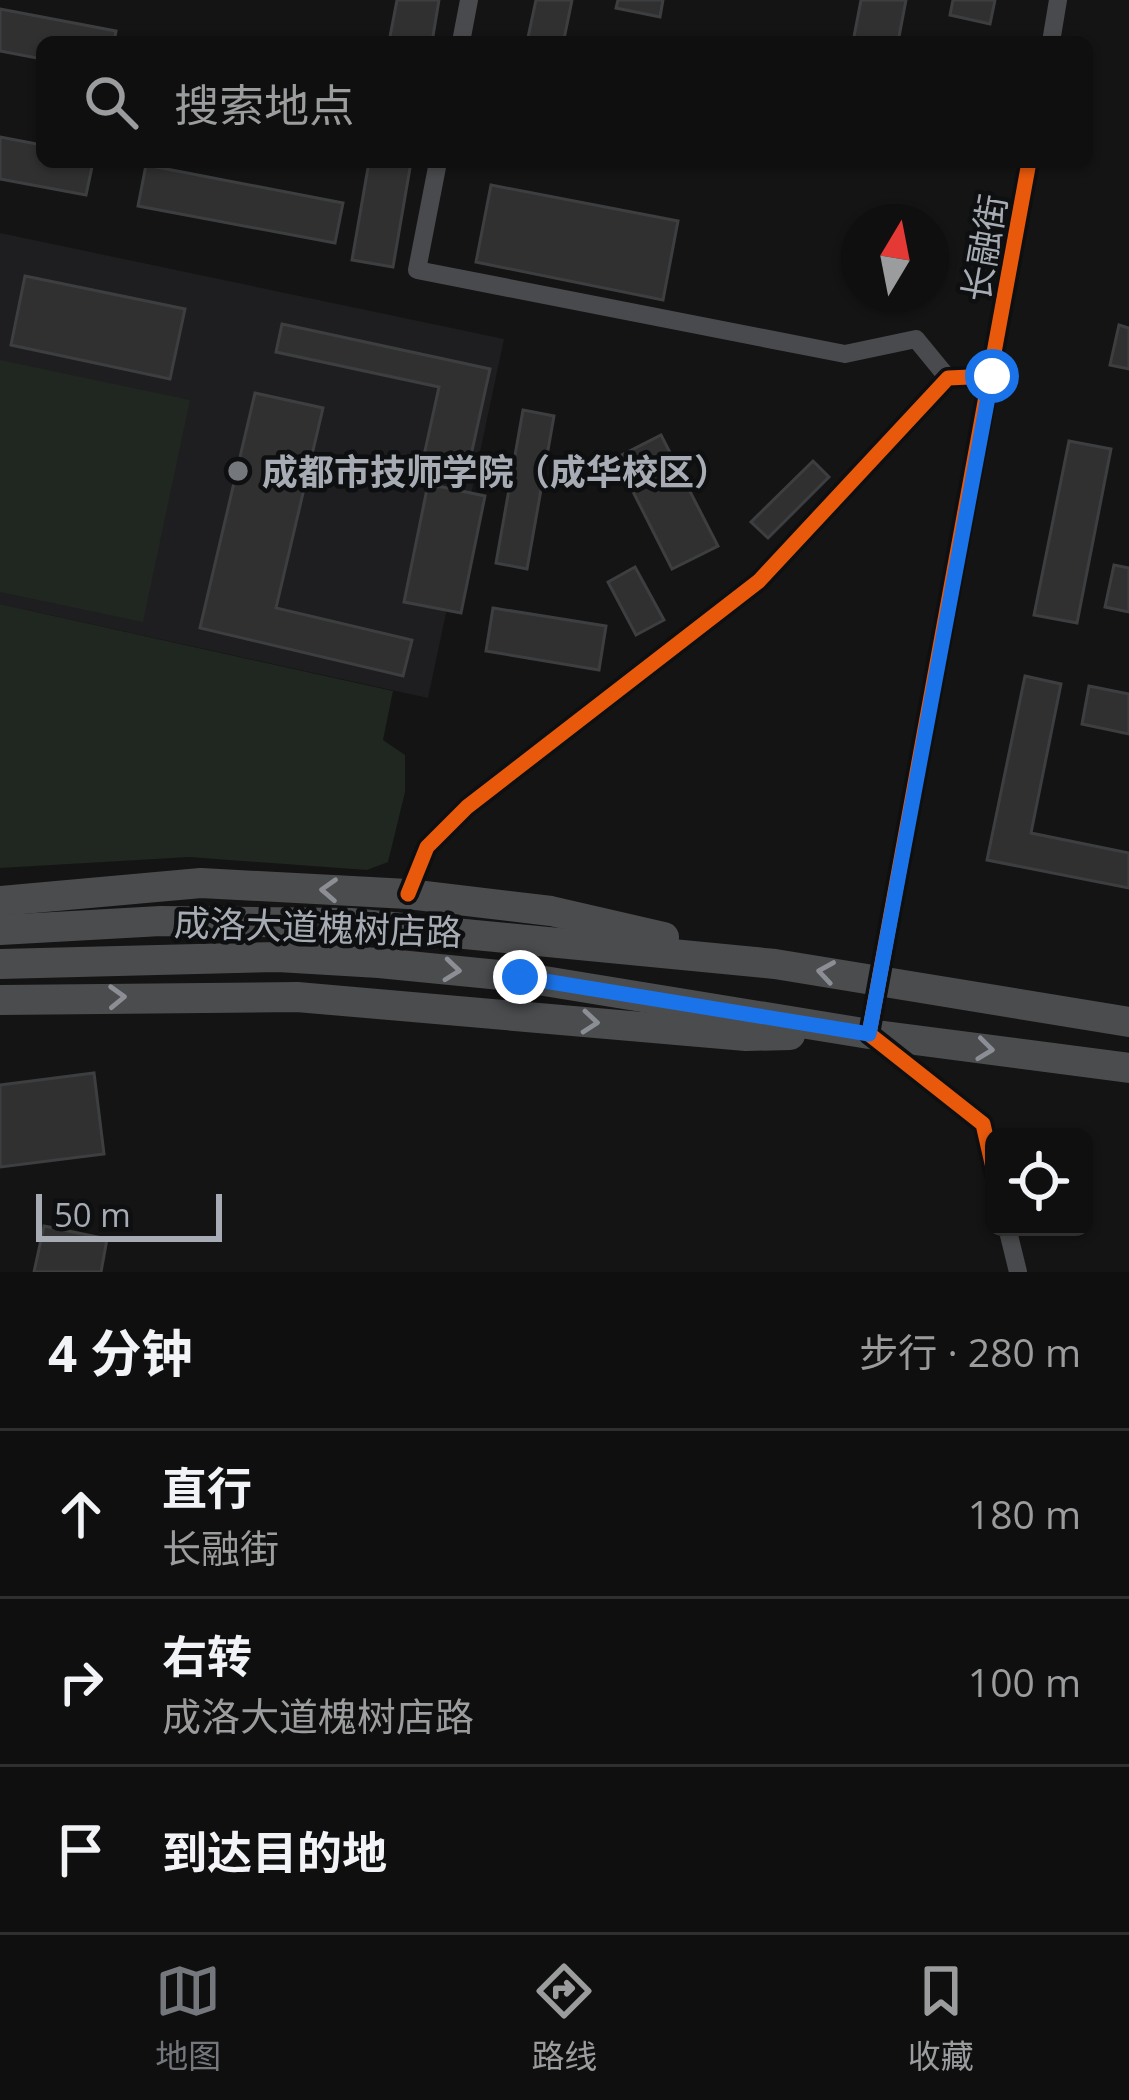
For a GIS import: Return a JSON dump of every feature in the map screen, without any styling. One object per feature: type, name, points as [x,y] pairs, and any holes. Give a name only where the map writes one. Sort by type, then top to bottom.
[{"type":"main road","points":[[0,902],[202,883],[408,894],[551,910],[775,964]]},
{"type":"main road","name":"成洛大道槐树店路","points":[[0,930],[160,921],[351,922],[775,964],[1129,1022]]},
{"type":"main road","name":"成洛大道槐树店路","points":[[0,964],[278,957],[520,977],[869,1034],[1129,1068]]},
{"type":"main road","points":[[0,1000],[297,997],[746,1036],[869,1034]]},
{"type":"street","points":[[462,36],[470,0]]},
{"type":"street","points":[[1052,36],[1058,0]]},
{"type":"street","points":[[437,168],[417,270],[845,354],[916,339],[948,378]]},
{"type":"street","name":"长融街","points":[[869,1034],[1028,168]]},
{"type":"street","points":[[408,894],[427,848],[467,807],[759,581],[948,378],[992,376]]},
{"type":"street","points":[[869,1034],[983,1124],[985,1133]]},
{"type":"street","points":[[1009,1236],[1018,1272]]},
{"type":"shaded area","name":"成都市技师学院（成华校区）","points":[[0,233],[504,339],[428,698],[0,604]]},
{"type":"shaded area","points":[[0,360],[190,400],[143,622],[0,592]]},
{"type":"shaded area","points":[[0,604],[393,691],[383,740],[405,755],[405,792],[388,862],[367,870],[189,857],[0,868]]},
{"type":"building","points":[[397,0],[439,0],[433,36],[390,36]]},
{"type":"building","points":[[536,0],[572,0],[565,36],[528,36]]},
{"type":"building","points":[[618,0],[663,0],[660,17],[616,8]]},
{"type":"building","points":[[861,0],[906,0],[899,36],[854,36]]},
{"type":"building","points":[[953,0],[995,0],[990,24],[950,15]]},
{"type":"building","points":[[0,9],[116,31],[115,36],[36,36],[36,58],[0,51]]},
{"type":"building","points":[[0,137],[36,144],[36,168],[92,168],[86,195],[0,179]]},
{"type":"building","points":[[145,168],[343,203],[335,243],[138,206]]},
{"type":"building","points":[[368,168],[410,168],[393,267],[352,260]]},
{"type":"building","points":[[491,185],[678,221],[663,300],[476,262]]},
{"type":"building","points":[[25,276],[185,309],[170,379],[11,345]]},
{"type":"building","points":[[282,324],[490,369],[468,469],[423,460],[439,387],[276,352]]},
{"type":"building","points":[[1119,325],[1129,328],[1129,369],[1110,365]]},
{"type":"building","points":[[255,393],[323,408],[276,608],[412,640],[403,676],[200,628]]},
{"type":"building","points":[[523,410],[554,416],[527,569],[496,563]]},
{"type":"building","points":[[661,435],[718,546],[672,569],[616,458]]},
{"type":"building","points":[[1069,441],[1111,449],[1077,623],[1034,615]]},
{"type":"building","points":[[813,461],[829,477],[768,538],[751,522]]},
{"type":"building","points":[[428,484],[485,496],[461,613],[404,602]]},
{"type":"building","points":[[1114,565],[1129,568],[1129,612],[1105,607]]},
{"type":"building","points":[[635,567],[664,620],[636,635],[608,582]]},
{"type":"building","points":[[493,608],[606,626],[599,670],[486,651]]},
{"type":"building","points":[[1025,676],[1061,684],[1031,833],[1129,853],[1129,888],[987,860]]},
{"type":"building","points":[[1089,686],[1129,694],[1129,734],[1082,724]]},
{"type":"building","points":[[94,1073],[104,1154],[0,1167],[0,1085]]},
{"type":"building","points":[[44,1226],[107,1239],[101,1272],[34,1272]]},
{"type":"cycle path","points":[[985,1133],[983,1124],[869,1034],[1028,168]]},
{"type":"cycle path","points":[[408,894],[427,847],[467,807],[759,581],[948,378],[992,376]]},
{"type":"place","name":"成都市技师学院（成华校区）","points":[[238,471]]},
{"type":"route","points":[[520,977],[869,1034],[992,376]]}]
